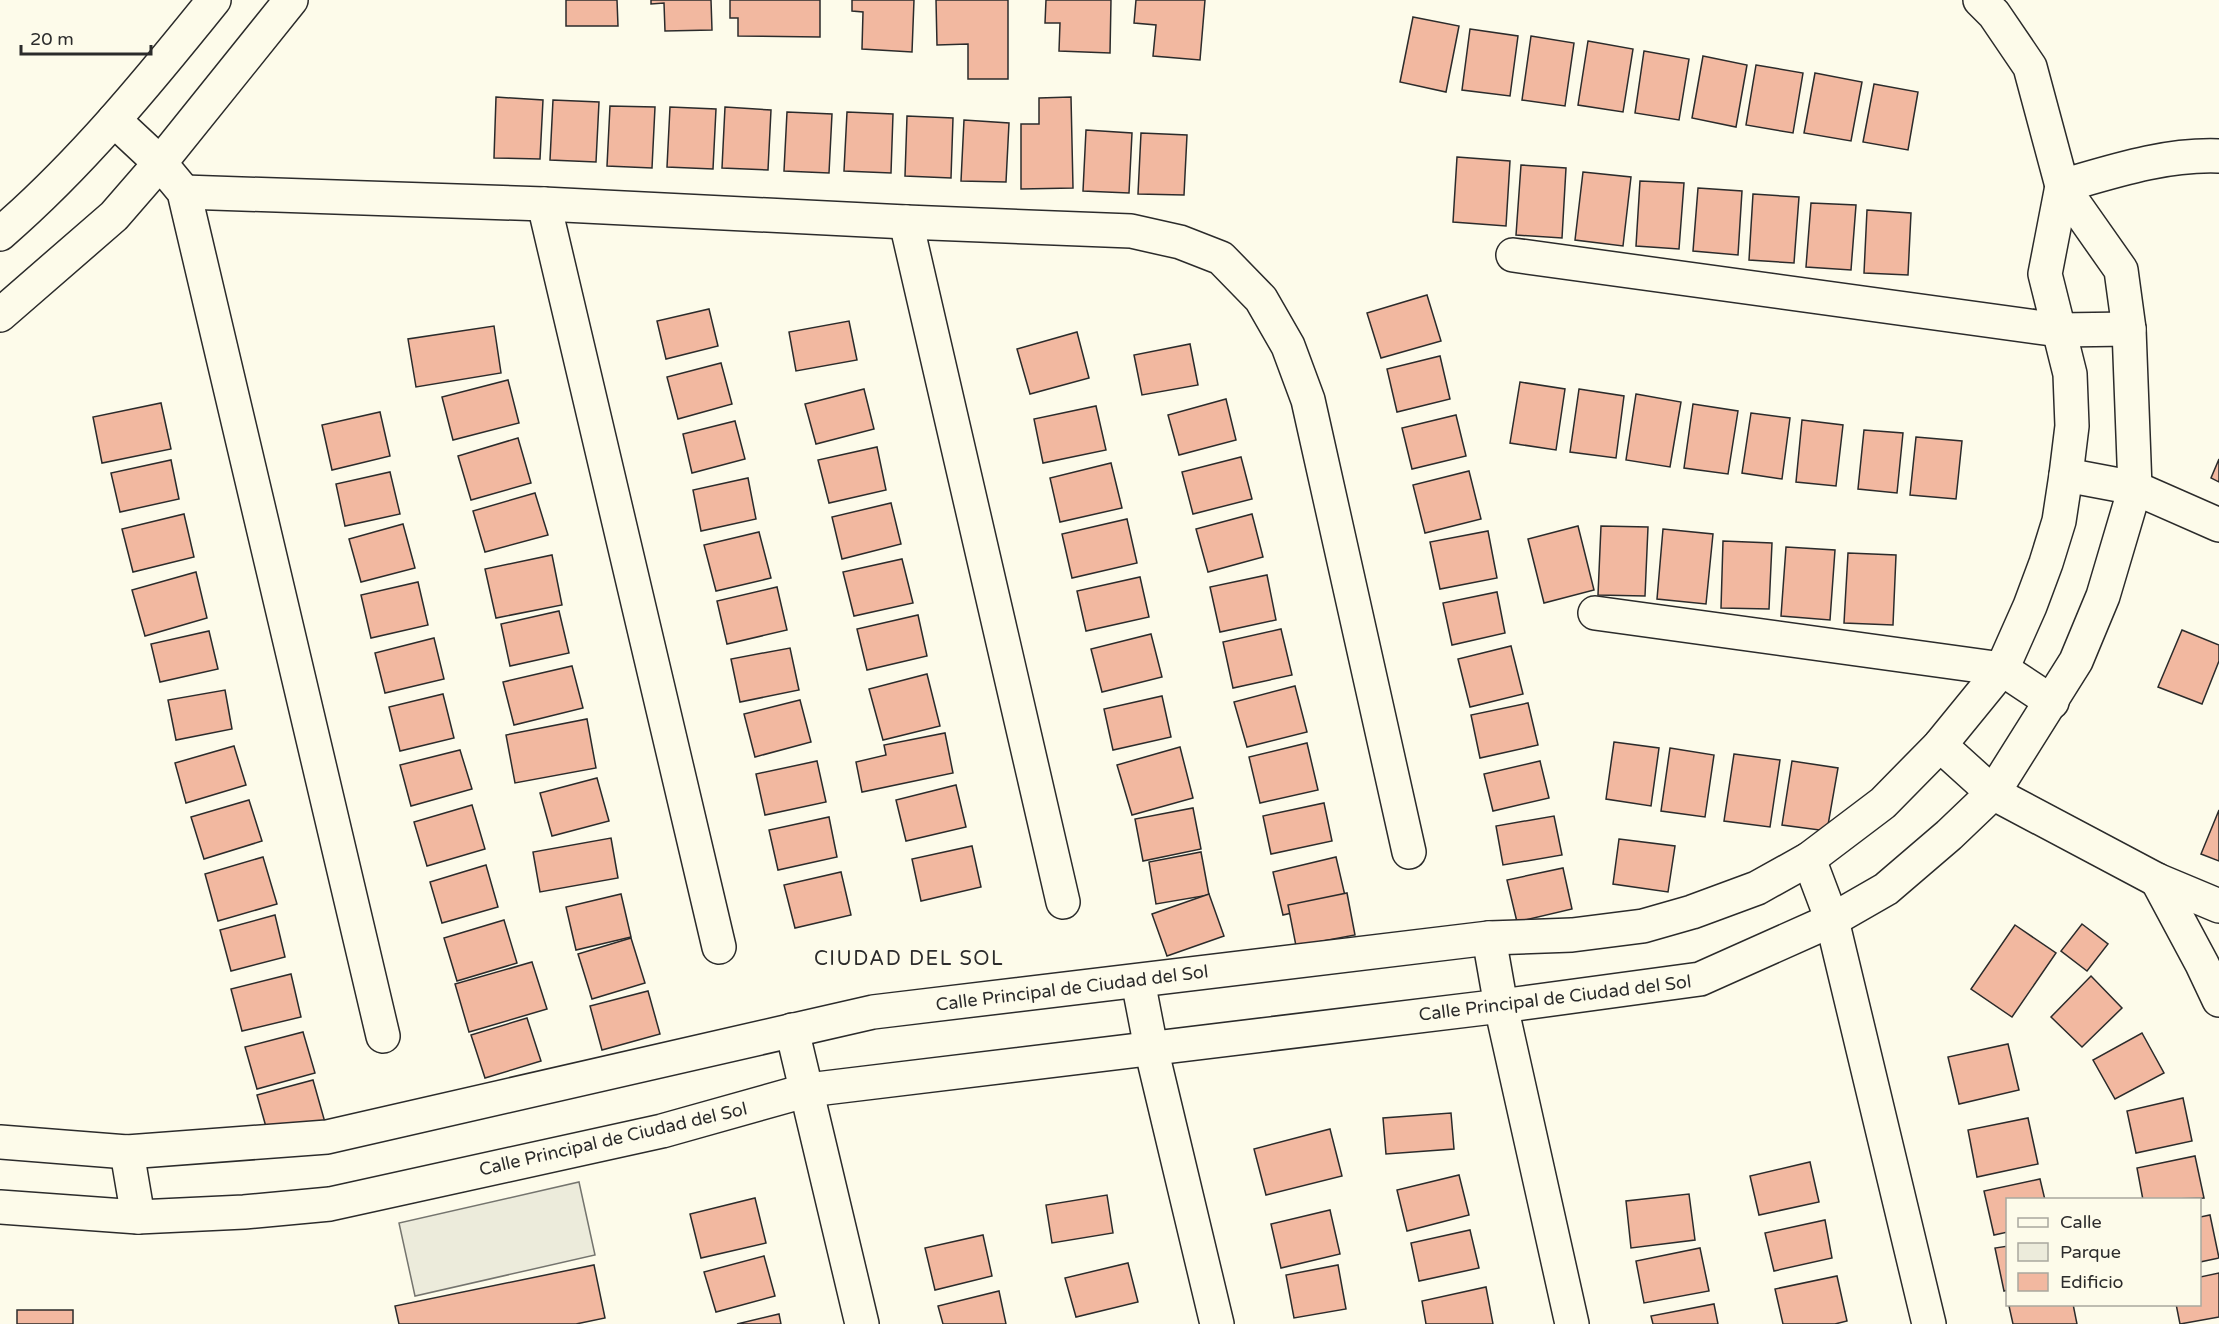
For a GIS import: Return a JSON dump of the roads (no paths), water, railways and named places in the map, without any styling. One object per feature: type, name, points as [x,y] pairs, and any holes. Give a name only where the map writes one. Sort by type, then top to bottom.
[{"type":"street","points":[[0,234],[36,203],[114,120],[214,0]]},
{"type":"street","points":[[0,315],[114,216],[160,163],[291,0]]},
{"type":"street","points":[[1980,0],[1994,14],[2030,67],[2062,186],[2144,163],[2196,156],[2219,156]]},
{"type":"street","points":[[114,120],[160,163],[184,192],[383,1036]]},
{"type":"street","name":"Calle Principal de Ciudad del Sol","points":[[0,1208],[138,1217],[243,1212],[330,1204],[662,1131],[808,1090],[1501,1006],[1700,979],[1833,920],[1886,889],[1949,835],[1993,793],[2076,661],[2103,596],[2135,488],[2129,329],[2121,270],[2062,186]]},
{"type":"street","name":"Calle Principal de Ciudad del Sol","points":[[0,1142],[127,1152],[327,1137],[873,1011],[1489,938],[1572,935],[1643,926],[1692,912],[1757,888],[1809,859],[1883,803],[1940,745],[2002,669],[2030,606],[2059,521],[2072,426],[2070,374],[2045,274],[2062,186]]},
{"type":"street","points":[[184,192],[544,204],[1131,231],[1180,242],[1221,258],[1261,299],[1288,346],[1308,400],[1409,852]]},
{"type":"street","points":[[544,204],[719,947]]},
{"type":"street","points":[[906,222],[1063,902]]},
{"type":"street","points":[[1512,255],[2059,330],[2129,329]]},
{"type":"street","points":[[2067,475],[2135,488],[2219,525]]},
{"type":"street","points":[[1595,613],[2002,669],[2052,702]]},
{"type":"street","points":[[1940,745],[1993,793],[2157,880],[2219,906]]},
{"type":"street","points":[[1809,859],[1833,920],[1929,1324]]},
{"type":"street","points":[[2157,880],[2219,1000]]},
{"type":"street","points":[[1489,938],[1501,1006],[1572,1324]]},
{"type":"street","points":[[1138,981],[1151,1048],[1217,1324]]},
{"type":"street","points":[[792,1030],[862,1324]]},
{"type":"street","points":[[127,1152],[138,1217]]},
{"type":"district","name":"CIUDAD DEL SOL","points":[[909,959]]}]
